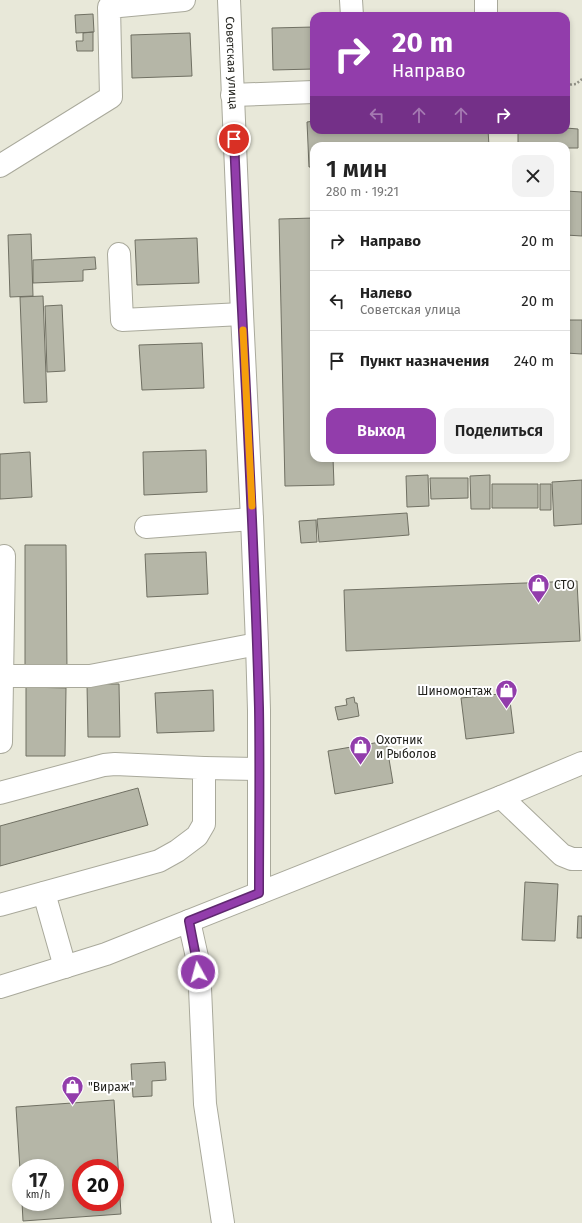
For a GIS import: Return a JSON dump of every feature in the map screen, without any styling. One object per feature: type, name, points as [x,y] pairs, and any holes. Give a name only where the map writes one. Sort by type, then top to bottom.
[{"type":"street","points":[[0,166],[111,97],[109,7],[184,0]]},
{"type":"street","name":"Советская улица","points":[[229,0],[259,710],[259,893]]},
{"type":"street","points":[[351,0],[352,12]]},
{"type":"street","points":[[486,0],[486,12]]},
{"type":"street","points":[[232,95],[310,92]]},
{"type":"street","points":[[119,254],[122,320],[242,314]]},
{"type":"street","points":[[146,527],[252,519]]},
{"type":"street","points":[[1,742],[4,556]]},
{"type":"street","points":[[2,676],[90,676],[256,644]]},
{"type":"street","points":[[0,987],[106,954],[501,797],[582,763]]},
{"type":"street","points":[[0,794],[104,764],[259,769]]},
{"type":"street","points":[[0,905],[159,861],[177,851],[198,836],[204,824],[204,768]]},
{"type":"street","points":[[501,797],[562,855],[572,859],[582,859]]},
{"type":"street","points":[[44,893],[66,967]]},
{"type":"street","points":[[189,921],[200,988],[205,1104],[223,1223]]},
{"type":"path","points":[[570,85],[576,84],[582,79]]},
{"type":"building","points":[[93,14],[94,32],[76,33],[75,15]]},
{"type":"building","points":[[310,27],[310,69],[273,70],[272,28]]},
{"type":"building","points":[[93,32],[93,51],[77,51],[76,41],[83,41],[83,33]]},
{"type":"building","points":[[190,33],[192,76],[132,78],[131,35]]},
{"type":"building","points":[[307,122],[310,122],[310,134],[488,134],[489,142],[310,142],[309,167]]},
{"type":"building","points":[[570,128],[578,129],[578,148],[570,148],[570,142],[518,142],[518,134],[570,134]]},
{"type":"building","points":[[570,191],[582,192],[582,236],[570,235]]},
{"type":"building","points":[[310,218],[310,462],[333,462],[334,485],[285,486],[279,219]]},
{"type":"building","points":[[31,234],[33,296],[10,297],[8,235]]},
{"type":"building","points":[[197,238],[199,283],[137,285],[135,240]]},
{"type":"building","points":[[95,257],[96,269],[83,270],[83,281],[33,283],[33,260]]},
{"type":"building","points":[[43,296],[47,402],[24,403],[20,297]]},
{"type":"building","points":[[62,305],[65,371],[47,372],[45,306]]},
{"type":"building","points":[[570,320],[582,320],[582,354],[570,353]]},
{"type":"building","points":[[202,343],[204,388],[142,390],[139,345]]},
{"type":"building","points":[[206,450],[207,492],[144,495],[143,452]]},
{"type":"building","points":[[30,452],[32,497],[0,499],[0,454]]},
{"type":"building","points":[[428,475],[429,506],[407,507],[406,476]]},
{"type":"building","points":[[490,475],[490,509],[471,509],[470,476]]},
{"type":"building","points":[[430,478],[468,478],[468,498],[431,499]]},
{"type":"building","points":[[582,480],[582,524],[554,526],[552,482]]},
{"type":"building","points":[[492,484],[538,484],[538,508],[492,508]]},
{"type":"building","points":[[540,484],[551,484],[551,510],[540,510]]},
{"type":"building","points":[[407,513],[409,535],[319,542],[317,519]]},
{"type":"building","points":[[316,520],[317,542],[301,543],[299,521]]},
{"type":"building","points":[[25,545],[66,545],[67,672],[25,672]]},
{"type":"building","points":[[206,552],[208,594],[147,597],[145,554]]},
{"type":"building","points":[[577,581],[580,641],[346,651],[344,590]]},
{"type":"building","points":[[87,684],[119,684],[120,737],[88,737]]},
{"type":"building","points":[[26,687],[66,688],[65,756],[26,756]]},
{"type":"building","points":[[213,690],[214,731],[157,733],[155,693]]},
{"type":"building","points":[[509,693],[514,733],[466,739],[461,698]]},
{"type":"building","points":[[354,697],[355,703],[357,703],[359,716],[338,720],[335,707],[347,705],[346,699]]},
{"type":"building","name":"Охотник и Рыболов","points":[[386,741],[393,783],[335,794],[328,751]]},
{"type":"building","points":[[138,788],[148,825],[0,866],[0,826]]},
{"type":"building","points":[[525,882],[558,884],[555,941],[522,940]]},
{"type":"building","points":[[578,916],[582,916],[582,938],[577,938]]},
{"type":"building","points":[[165,1062],[166,1080],[152,1081],[152,1096],[133,1097],[131,1064]]},
{"type":"building","points":[[114,1100],[118,1159],[72,1159],[72,1211],[121,1211],[121,1214],[23,1221],[22,1211],[64,1211],[64,1159],[19,1159],[16,1107]]},
{"type":"slow traffic","points":[[243,330],[252,506]]},
{"type":"place","name":"СТО","points":[[539,604]]},
{"type":"place","name":"Шиномонтаж","points":[[507,710]]},
{"type":"place","name":"Охотник и Рыболов","points":[[360,766]]},
{"type":"place","name":"\"Вираж\"","points":[[72,1106]]},
{"type":"route","points":[[198,972],[189,921],[259,893],[259,710],[252,519],[234,139]]}]
